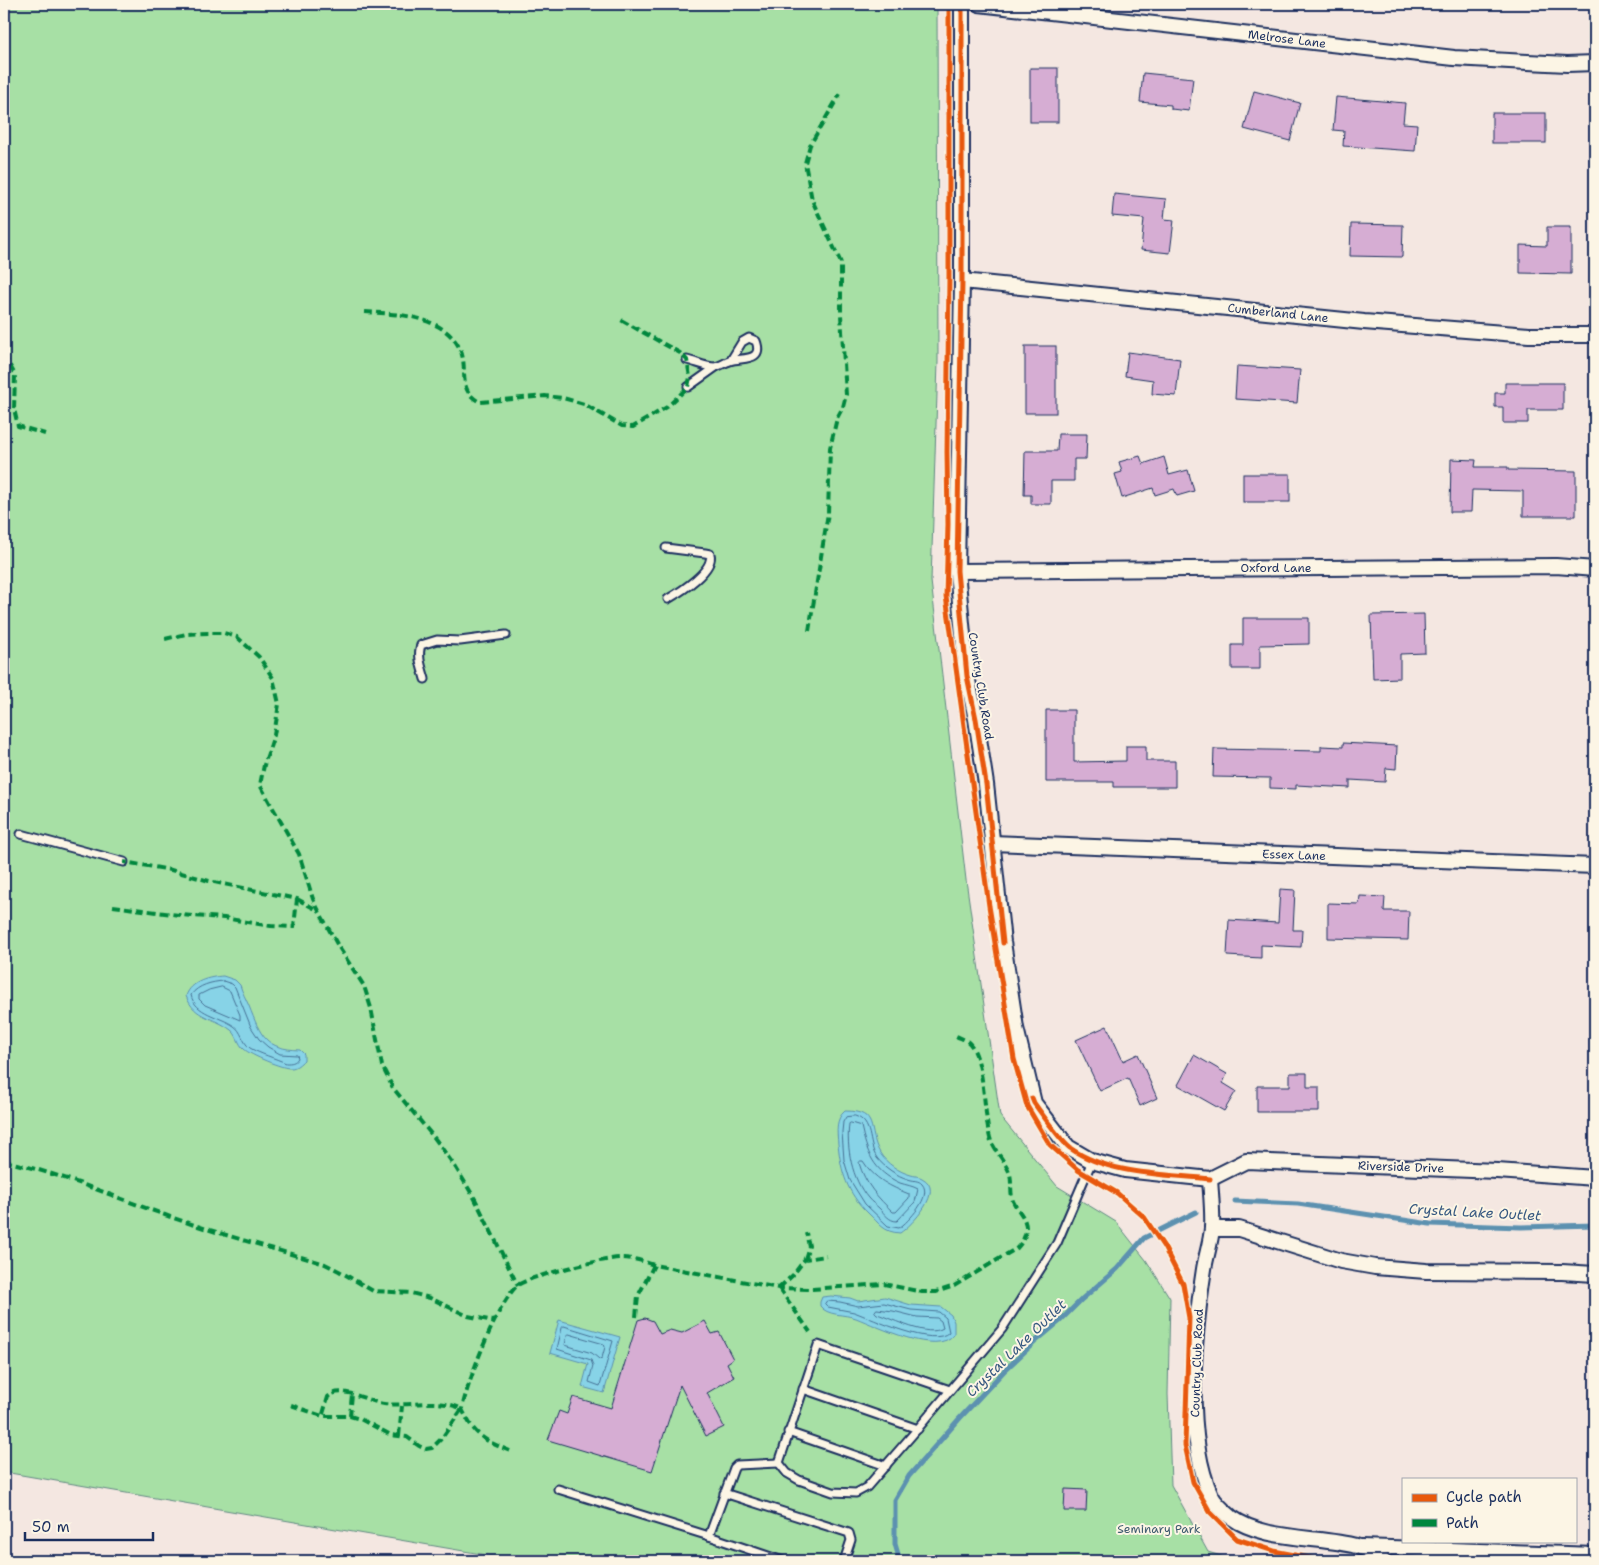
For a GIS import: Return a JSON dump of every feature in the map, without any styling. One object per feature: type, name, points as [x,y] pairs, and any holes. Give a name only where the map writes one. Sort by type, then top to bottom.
[{"type":"street","name":"Country Club Road","points":[[962,4],[962,281],[957,571],[967,676],[985,775],[1002,942],[1016,1028],[1034,1103],[1068,1147],[1092,1161],[1125,1170],[1210,1179],[1212,1229],[1204,1268],[1196,1327],[1194,1386],[1195,1433],[1205,1476],[1212,1496],[1231,1517],[1249,1527],[1283,1535],[1358,1546],[1383,1561]]},
{"type":"street","name":"Melrose Lane","points":[[979,4],[1454,58],[1567,64],[1595,63]]},
{"type":"street","name":"Cumberland Lane","points":[[962,281],[1364,322],[1529,335],[1595,335]]},
{"type":"street","name":"Oxford Lane","points":[[957,571],[1556,566],[1595,569]]},
{"type":"street","name":"Essex Lane","points":[[992,843],[1595,866]]},
{"type":"street","name":"Riverside Drive","points":[[1210,1179],[1246,1161],[1497,1171],[1595,1178]]},
{"type":"street","points":[[1212,1229],[1239,1229],[1341,1262],[1421,1271],[1595,1274]]},
{"type":"street","points":[[1358,1546],[1467,1556],[1595,1555]]},
{"type":"lane","points":[[687,360],[716,367]]},
{"type":"lane","points":[[688,387],[716,367],[731,360]]},
{"type":"lane","points":[[666,548],[706,553],[710,554],[711,558],[710,564],[703,572],[684,590],[668,599]]},
{"type":"lane","points":[[425,679],[420,663],[419,649],[421,645],[437,640],[460,641],[506,635]]},
{"type":"lane","points":[[21,834],[124,862]]},
{"type":"lane","points":[[709,1536],[724,1493],[737,1465],[779,1464],[787,1473],[799,1480],[834,1492],[846,1494],[867,1487],[1002,1329],[1057,1243],[1092,1161]]},
{"type":"lane","points":[[779,1464],[818,1345],[950,1390]]},
{"type":"lane","points":[[803,1389],[918,1429]]},
{"type":"lane","points":[[788,1432],[886,1466]]},
{"type":"lane","points":[[558,1489],[783,1561]]},
{"type":"lane","points":[[724,1493],[849,1533],[851,1540],[844,1561]]},
{"type":"green space","name":"Seminary Park","points":[[4,4],[937,4],[938,362],[931,581],[966,880],[1000,1116],[1057,1186],[1116,1222],[1146,1260],[1170,1298],[1168,1394],[1171,1485],[1208,1552],[1237,1561],[522,1561],[4,1472]]},
{"type":"water","points":[[223,976],[235,980],[240,985],[257,1025],[266,1039],[279,1047],[300,1050],[304,1054],[304,1060],[301,1063],[295,1067],[287,1068],[247,1052],[231,1030],[194,1009],[186,996],[188,991],[196,983],[212,977]]},
{"type":"water","points":[[845,1111],[863,1114],[868,1118],[876,1145],[889,1164],[902,1172],[921,1177],[928,1183],[929,1199],[919,1215],[900,1233],[890,1231],[879,1224],[855,1198],[846,1182],[841,1164],[837,1130],[838,1122]]},
{"type":"water","points":[[831,1296],[858,1301],[885,1297],[911,1305],[941,1307],[951,1315],[954,1322],[954,1334],[946,1340],[935,1342],[907,1338],[856,1318],[827,1312],[820,1306],[820,1302],[822,1297]]},
{"type":"water","points":[[559,1320],[620,1337],[604,1393],[582,1387],[588,1364],[550,1353]]},
{"type":"building","points":[[1030,68],[1058,68],[1058,122],[1030,122]]},
{"type":"building","points":[[1143,73],[1193,78],[1189,111],[1171,109],[1171,105],[1140,102]]},
{"type":"building","points":[[1254,91],[1300,103],[1290,141],[1244,129]]},
{"type":"building","points":[[1336,97],[1405,103],[1403,123],[1417,124],[1415,151],[1343,146],[1344,131],[1333,130]]},
{"type":"building","points":[[1492,113],[1546,113],[1546,143],[1492,143]]},
{"type":"building","points":[[1114,194],[1166,199],[1164,219],[1174,220],[1170,253],[1141,250],[1144,219],[1112,216]]},
{"type":"building","points":[[1351,224],[1403,225],[1402,257],[1350,256]]},
{"type":"building","points":[[1547,227],[1571,227],[1571,274],[1520,273],[1520,245],[1547,246]]},
{"type":"building","points":[[1025,346],[1056,346],[1056,413],[1025,413]]},
{"type":"building","points":[[1128,352],[1180,359],[1176,396],[1152,394],[1153,380],[1125,376]]},
{"type":"building","points":[[1237,366],[1300,370],[1297,403],[1235,399]]},
{"type":"building","points":[[1505,383],[1563,383],[1563,410],[1528,410],[1528,423],[1503,423],[1503,407],[1495,407],[1495,393],[1505,393]]},
{"type":"building","points":[[1058,434],[1087,434],[1086,459],[1074,459],[1074,481],[1051,481],[1051,504],[1031,504],[1031,495],[1024,495],[1025,451],[1057,451]]},
{"type":"building","points":[[1140,456],[1143,464],[1164,457],[1169,475],[1188,470],[1194,491],[1177,496],[1174,489],[1155,495],[1153,488],[1122,498],[1115,474],[1122,472],[1119,462]]},
{"type":"building","points":[[1451,459],[1476,460],[1475,467],[1508,467],[1508,470],[1576,471],[1576,516],[1523,516],[1523,491],[1472,490],[1471,512],[1450,512]]},
{"type":"building","points":[[1243,474],[1290,474],[1290,502],[1243,502]]},
{"type":"building","points":[[1424,614],[1425,653],[1400,654],[1400,678],[1373,679],[1371,615]]},
{"type":"building","points":[[1243,618],[1309,618],[1309,644],[1260,645],[1260,669],[1232,669],[1232,645],[1243,645]]},
{"type":"building","points":[[1046,710],[1074,710],[1074,762],[1126,761],[1126,746],[1146,746],[1146,761],[1175,761],[1175,787],[1114,787],[1114,782],[1046,782]]},
{"type":"building","points":[[1343,743],[1397,746],[1396,769],[1386,768],[1385,782],[1350,780],[1350,788],[1296,785],[1296,789],[1270,788],[1270,778],[1213,777],[1214,749],[1321,751],[1321,746],[1343,747]]},
{"type":"building","points":[[1280,889],[1295,890],[1293,930],[1302,930],[1301,947],[1261,945],[1261,958],[1227,956],[1229,920],[1278,923]]},
{"type":"building","points":[[1360,896],[1385,897],[1384,911],[1409,911],[1408,940],[1328,938],[1328,903],[1359,904]]},
{"type":"building","points":[[1107,1026],[1123,1061],[1138,1054],[1157,1098],[1140,1106],[1128,1078],[1100,1091],[1076,1040]]},
{"type":"building","points":[[1194,1055],[1227,1074],[1223,1083],[1236,1091],[1224,1111],[1178,1085]]},
{"type":"building","points":[[1290,1073],[1307,1073],[1307,1087],[1319,1087],[1319,1112],[1257,1112],[1257,1086],[1290,1086]]},
{"type":"building","points":[[645,1318],[653,1321],[660,1334],[670,1330],[682,1333],[705,1321],[712,1334],[719,1332],[733,1359],[727,1363],[734,1377],[707,1393],[724,1427],[706,1436],[680,1385],[652,1471],[548,1440],[559,1411],[567,1414],[573,1397],[611,1408],[638,1320]]},
{"type":"building","points":[[1065,1489],[1087,1490],[1086,1511],[1064,1511]]},
{"type":"waterway","name":"Crystal Lake Outlet","points":[[1235,1201],[1298,1204],[1430,1224],[1521,1227],[1595,1225]]},
{"type":"waterway","name":"Crystal Lake Outlet","points":[[900,1561],[895,1544],[895,1500],[909,1476],[1004,1371],[1117,1269],[1144,1238],[1196,1212]]},
{"type":"marked path","points":[[809,631],[828,513],[830,448],[837,418],[843,407],[846,395],[841,315],[841,263],[812,200],[805,163],[810,145],[840,94]]},
{"type":"marked path","points":[[365,312],[417,318],[442,328],[459,347],[462,355],[465,385],[472,397],[480,402],[545,396],[563,398],[584,404],[622,426],[633,427],[667,407],[688,387],[690,377],[687,360],[680,353],[621,320]]},
{"type":"marked path","points":[[4,355],[15,375],[14,409],[18,426],[45,434]]},
{"type":"marked path","points":[[165,639],[186,634],[208,633],[224,633],[237,637],[259,657],[273,678],[279,704],[274,735],[264,765],[260,785],[299,854],[313,899],[319,911],[338,946],[364,986],[371,1008],[382,1066],[393,1088],[436,1140],[456,1168],[475,1199],[518,1286]]},
{"type":"marked path","points":[[113,906],[179,915],[224,918],[271,926],[294,927],[297,899],[209,881],[171,870],[124,862]]},
{"type":"marked path","points":[[297,899],[319,911]]},
{"type":"marked path","points":[[636,1317],[638,1296],[654,1265],[779,1288],[811,1289],[884,1284],[922,1292],[936,1292],[954,1286],[1017,1248],[1024,1237],[1026,1224],[1013,1201],[1010,1174],[991,1141],[988,1131],[978,1059],[967,1041],[956,1036]]},
{"type":"marked path","points":[[4,1161],[65,1178],[165,1215],[325,1264],[373,1291],[411,1293],[430,1298],[468,1316],[494,1321]]},
{"type":"marked path","points":[[805,1259],[809,1246],[806,1233]]},
{"type":"marked path","points":[[779,1288],[793,1275],[805,1259],[826,1256]]},
{"type":"marked path","points":[[510,1451],[493,1444],[481,1436],[471,1425],[462,1409],[484,1343],[510,1294],[518,1285],[525,1281],[600,1261],[625,1258],[654,1265]]},
{"type":"marked path","points":[[779,1288],[810,1332]]},
{"type":"marked path","points":[[291,1405],[322,1416],[350,1416],[360,1419],[391,1435],[407,1437],[426,1449],[432,1448],[442,1438],[462,1409],[453,1405],[434,1403],[384,1404],[340,1392],[328,1397],[322,1416]]},
{"type":"marked path","points":[[350,1416],[352,1394]]},
{"type":"marked path","points":[[399,1436],[402,1406]]},
{"type":"cycle path","points":[[949,4],[948,524],[946,596],[989,906],[1014,1059],[1027,1106],[1050,1145],[1078,1170],[1117,1193],[1144,1217],[1164,1247],[1183,1284],[1189,1318],[1185,1445],[1193,1482],[1210,1512],[1237,1539],[1274,1551],[1326,1561]]},
{"type":"cycle path","points":[[962,4],[962,281],[957,571],[967,676],[986,784],[1003,943]]},
{"type":"cycle path","points":[[1032,1098],[1061,1139],[1070,1148],[1085,1157],[1102,1164],[1137,1172],[1210,1179]]}]
